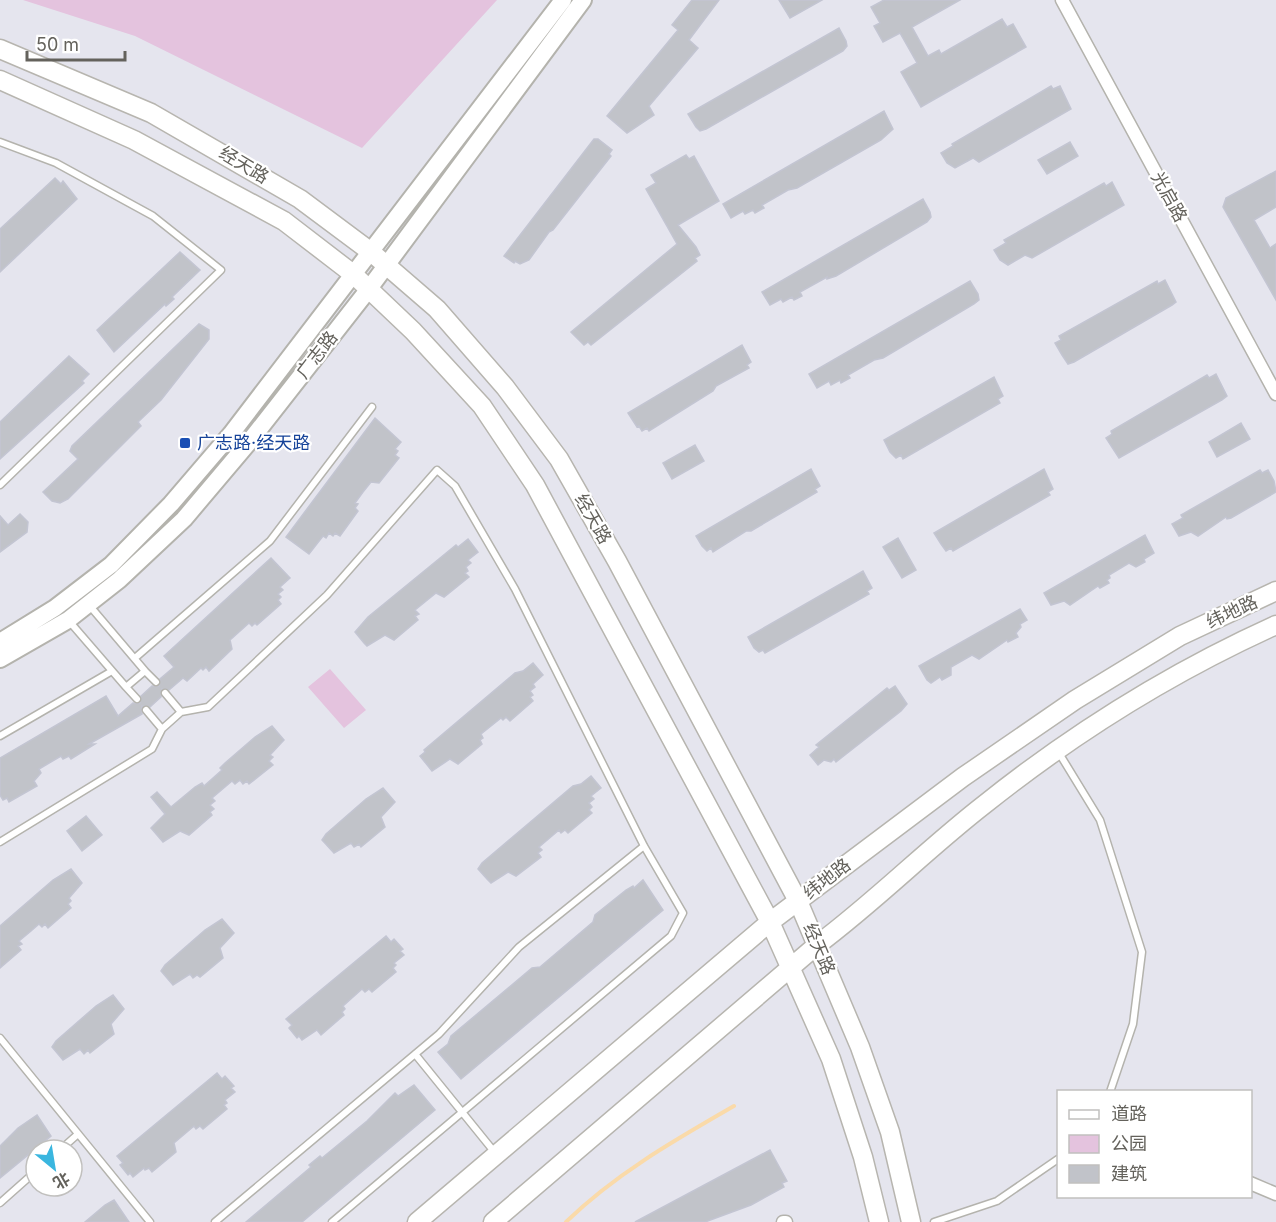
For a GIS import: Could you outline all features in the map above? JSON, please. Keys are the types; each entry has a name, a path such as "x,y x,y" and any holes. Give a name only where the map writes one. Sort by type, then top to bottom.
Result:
{"main road":[{"name":"经天路","path":"0,49 151,113 221,151 300,199 370,252 437,309 505,387 559,459 617,561 798,900 860,1047 890,1132 911,1222"},
{"name":"经天路","path":"0,80 134,140 284,221 353,274 413,331 482,406 535,484 793,968 831,1059 863,1157 879,1222"},
{"name":"纬地路","path":"417,1222 770,922 963,777 1075,700 1180,636 1276,591"},
{"name":"纬地路","path":"493,1222 793,968 817,945 858,914 984,804 1092,725 1142,694 1276,625"}],"street":[{"name":"广志路","path":"0,642 55,608 111,565 171,504 231,434 563,0"},
{"name":"广志路","path":"0,659 68,620 184,519 249,442 368,290 583,0"},
{"name":"光启路","path":"1062,0 1276,394"},
{"path":"1252,1183 1276,1194"}],"lane":[{"path":"0,142 56,163 153,216 221,270 0,485"},
{"path":"135,658 270,542 372,407"},
{"path":"0,842 152,749 162,729 181,712 208,707 319,603 437,471 455,486 515,589 644,846 683,913 671,936 332,1222"},
{"path":"88,604 156,682"},
{"path":"68,620 137,699"},
{"path":"126,687 146,670"},
{"path":"0,736 112,671"},
{"path":"165,693 181,712"},
{"path":"146,710 162,729"},
{"path":"1057,750 1100,820 1142,952 1133,1024 1111,1090"},
{"path":"215,1222 439,1034 519,947 644,846"},
{"path":"0,1038 150,1222"},
{"path":"415,1054 495,1154"},
{"path":"74,1138 78,1134"},
{"path":"934,1222 997,1201 1057,1160"},
{"path":"0,1203 24,1182"}],"green space":[{"path":"23,0 497,0 362,148 135,36"},
{"path":"330,669 366,710 344,728 308,687"}],"building":[{"path":"692,0 719,0 689,40 698,48 649,106 654,115 627,133 607,116 678,30 672,25"},
{"path":"779,0 822,0 790,18"},
{"path":"884,0 960,0 912,27 928,56 939,50 941,54 1002,19 1007,27 1013,24 1026,47 921,107 901,72 917,63 900,33 883,42 874,26 880,23 871,7"},
{"path":"839,28 847,46 843,51 706,129 700,131 696,127 688,114"},
{"path":"1051,86 1053,89 1060,86 1071,109 979,162 973,158 955,168 947,163 941,153 953,146 952,144"},
{"path":"884,111 893,129 881,140 797,188 788,190 762,205 764,208 755,213 753,210 745,214 743,211 731,218 723,204"},
{"path":"594,139 598,139 612,150 609,154 611,156 529,260 520,264 504,256"},
{"path":"1070,142 1078,156 1047,174 1038,160"},
{"path":"686,155 689,159 694,156 719,201 678,225 696,247 700,255 695,258 697,261 591,345 588,342 584,345 571,332 677,244 646,189 656,183 651,175"},
{"path":"1276,171 1276,207 1254,220 1270,248 1276,244 1276,300 1223,207 1226,198"},
{"path":"55,178 61,184 63,181 77,199 0,272 0,229"},
{"path":"1112,182 1124,205 1032,258 1025,255 1008,265 1000,260 994,250 1006,243 1004,240 1104,183 1106,186"},
{"path":"923,199 931,217 927,222 836,276 827,279 827,277 800,292 802,296 794,300 792,297 783,302 781,299 770,305 762,292"},
{"path":"180,252 200,270 172,297 174,299 166,306 165,304 114,352 97,330"},
{"path":"1165,280 1176,302 1068,364 1055,343 1061,340 1059,336 1157,281 1158,284"},
{"path":"970,281 978,294 979,300 974,304 883,358 874,360 848,375 850,378 841,383 840,380 831,385 829,381 817,388 809,374"},
{"path":"199,324 209,330 209,339 161,400 138,422 141,426 68,499 60,503 52,501 43,492 78,459 70,451 72,446"},
{"path":"742,345 751,362 747,365 749,368 716,386 713,391 649,431 647,428 642,431 639,426 637,427 628,413"},
{"path":"69,356 89,374 82,381 84,383 0,459 0,422"},
{"path":"1216,374 1227,396 1119,458 1106,438 1112,434 1111,431 1207,375 1209,378"},
{"path":"994,377 1003,396 998,399 1000,403 903,459 901,455 896,458 890,452 884,440"},
{"path":"375,418 401,442 395,449 398,451 395,455 399,458 379,483 371,482 363,492 355,503 358,504 355,508 358,511 340,536 335,533 333,536 329,533 326,538 323,536 309,554 286,537"},
{"path":"1241,423 1250,439 1217,457 1209,442"},
{"path":"695,445 704,461 672,479 663,463"},
{"path":"811,469 820,486 815,489 817,492 713,552 711,548 707,551 702,546 696,536"},
{"path":"1044,469 1053,489 1048,492 1050,495 953,551 951,548 946,551 934,533"},
{"path":"1260,470 1262,473 1268,470 1274,481 1276,492 1231,518 1226,517 1198,536 1191,532 1179,536 1172,524 1183,518 1181,515"},
{"path":"20,514 28,522 27,532 0,552 0,516 8,525"},
{"path":"1145,535 1154,553 1144,559 1145,562 1136,567 1129,563 1109,575 1110,578 1107,580 1109,583 1100,588 1098,586 1070,605 1064,601 1051,605 1044,593"},
{"path":"898,538 916,570 902,578 883,547"},
{"path":"468,539 478,552 468,560 471,563 466,567 468,571 465,573 469,577 444,597 436,593 415,610 419,614 415,616 418,620 394,640 385,635 367,646 355,632 368,617 456,545 458,547"},
{"path":"271,558 290,578 280,587 283,590 278,594 281,597 278,600 281,604 257,625 255,623 252,626 249,623 230,640 232,649 209,671 206,667 203,670 201,668 187,681 183,678 169,690 162,689 161,697 150,707 142,706 142,714 89,744 95,744 71,759 69,756 63,759 61,756 39,769 41,773 34,781 37,786 9,802 7,798 3,800 0,795 0,758 106,696 118,716 133,703 140,703 141,696 152,686 159,686 160,679 174,667 164,656"},
{"path":"863,571 872,588 867,591 869,594 765,653 763,650 759,652 754,648 748,637"},
{"path":"1020,609 1027,620 1020,624 1021,627 1016,633 1018,637 1008,642 1007,640 979,659 972,655 951,667 951,675 942,680 940,677 931,683 927,680 919,666"},
{"path":"533,663 543,675 533,684 535,687 530,691 533,701 510,721 506,717 503,720 501,718 481,734 482,744 458,764 450,759 432,771 420,756 425,752 424,750 515,673 523,671"},
{"path":"895,686 907,704 901,711 836,762 834,759 831,762 824,760 818,765 810,755 819,747 816,745 887,688 889,690"},
{"path":"272,726 284,740 270,755 273,757 269,761 273,765 249,784 247,781 243,784 240,780 235,784 232,781 212,798 215,801 210,805 214,809 210,812 212,815 189,835 180,831 163,842 151,828 165,814 151,797 157,792 171,807 195,787 202,783 204,786 222,770 220,768 225,763 255,737"},
{"path":"591,776 601,788 591,796 594,799 589,803 592,807 589,810 592,813 568,833 565,830 561,833 559,830 539,847 542,850 538,853 541,857 516,876 508,872 491,883 478,869 482,863 573,786 581,784"},
{"path":"383,788 395,802 381,817 385,827 361,847 359,844 354,847 351,843 334,853 322,840 326,834 366,799"},
{"path":"86,816 102,835 82,851 67,831"},
{"path":"71,869 82,883 69,898 71,901 68,904 71,908 48,928 45,924 42,927 39,924 19,941 22,944 18,946 21,950 0,968 0,926 53,880"},
{"path":"643,880 663,910 461,1079 438,1052 448,1044 451,1036 532,968 540,967 593,922 595,915 626,890 633,886 634,888"},
{"path":"222,919 234,933 220,948 223,958 200,977 197,975 193,978 190,974 173,985 161,971 165,965 205,930"},
{"path":"386,936 391,942 394,939 403,949 400,951 404,955 394,963 396,965 393,968 396,972 372,992 369,989 365,992 362,989 343,1006 344,1015 321,1035 317,1030 302,1040 299,1036 297,1038 289,1028 292,1025 286,1019"},
{"path":"113,995 124,1009 111,1024 114,1034 90,1053 88,1050 84,1054 80,1049 63,1060 52,1047 56,1041 96,1006"},
{"path":"217,1073 222,1079 225,1076 234,1086 231,1088 235,1092 225,1100 227,1103 224,1105 227,1109 203,1129 200,1126 196,1129 194,1126 174,1143 176,1152 152,1172 149,1168 145,1170 144,1168 133,1177 130,1173 128,1175 120,1165 123,1163 117,1156"},
{"path":"414,1085 435,1110 302,1222 246,1222 311,1167 309,1165 320,1156 322,1158 367,1121 395,1093 398,1096"},
{"path":"37,1115 51,1136 49,1138 24,1138 24,1158 0,1178 0,1146 18,1128"},
{"path":"770,1150 787,1181 782,1183 784,1187 751,1205 705,1222 635,1222"},
{"path":"114,1200 129,1222 85,1222 105,1205"}],"waterway":[{"path":"566,1222 625,1173 734,1106"}],"place":[{"name":"广志路·经天路","path":"185,443"}]}
